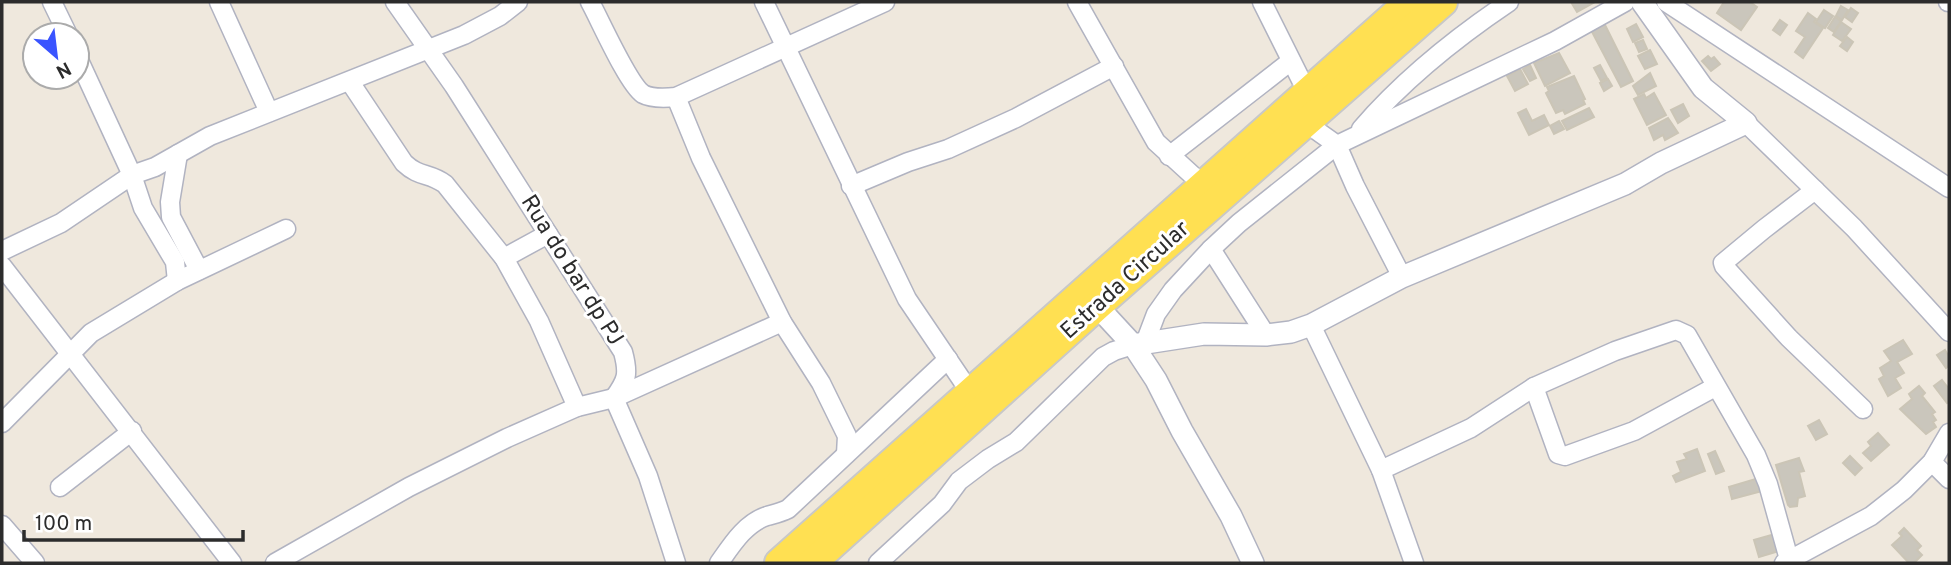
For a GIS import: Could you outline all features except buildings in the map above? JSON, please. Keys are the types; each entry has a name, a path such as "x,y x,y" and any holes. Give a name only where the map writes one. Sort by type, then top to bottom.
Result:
{"main road":[{"name":"Estrada Circular","path":"779,563 1409,2"},
{"name":"Estrada Circular","path":"812,563 1097,306 1443,2"}],"street":[{"path":"52,2 61,21"},
{"path":"219,2 269,112"},
{"name":"Rua do bar dp PJ","path":"396,2 431,50 623,352 625,382 614,398"},
{"path":"2,251 61,223 131,175 155,167 210,136 431,50 500,16 518,2"},
{"path":"590,2 629,77 642,94 660,98 676,97 885,2"},
{"path":"764,2 907,299 970,392"},
{"path":"1077,2 1156,142 1202,184"},
{"path":"1262,2 1308,94"},
{"path":"1271,19 1277,2"},
{"path":"1356,135 1412,75 1509,2"},
{"path":"1139,344 1173,290 1211,249 1239,223 1337,145 1522,57 1625,2"},
{"path":"1642,2 1703,88 1746,124 1854,228 1949,332"},
{"path":"1666,2 1949,188"},
{"path":"1169,156 1292,61"},
{"path":"851,186 960,144 1016,118 1114,66"},
{"path":"350,82 404,163 415,173 435,177 445,184 503,258 539,321 577,407"},
{"path":"91,86 143,208 175,262 177,281"},
{"path":"676,97 701,158 782,322 821,383 853,443"},
{"path":"1306,122 1337,145 1402,277"},
{"path":"878,563 942,504 960,481 1016,442 1102,357 1139,344 1204,334 1266,335 1291,332 1311,325 1402,277 1625,184 1661,163 1746,124"},
{"path":"178,154 170,202 171,217 199,270"},
{"path":"1815,190 1723,263 1789,338 1863,409"},
{"path":"2,423 91,333 177,281 286,229"},
{"path":"503,258 548,234"},
{"path":"1211,249 1266,335"},
{"path":"2,266 232,563"},
{"path":"1097,306 1139,344 1182,431 1231,516 1253,563"},
{"path":"275,563 409,487 507,438 577,407 614,398 782,322"},
{"path":"1311,325 1381,470 1414,563"},
{"path":"1381,470 1471,428 1534,387 1615,351 1676,330 1687,335 1756,455 1768,484 1788,563 1871,516 1932,462 1949,433"},
{"path":"719,563 733,541 765,516 779,514 788,509 853,443 948,359"},
{"path":"1534,387 1558,454 1565,456 1634,431 1715,387"},
{"path":"614,398 648,476 676,563"},
{"path":"60,487 132,431"},
{"path":"1932,462 1949,479"},
{"path":"2,525 35,563"}]}
